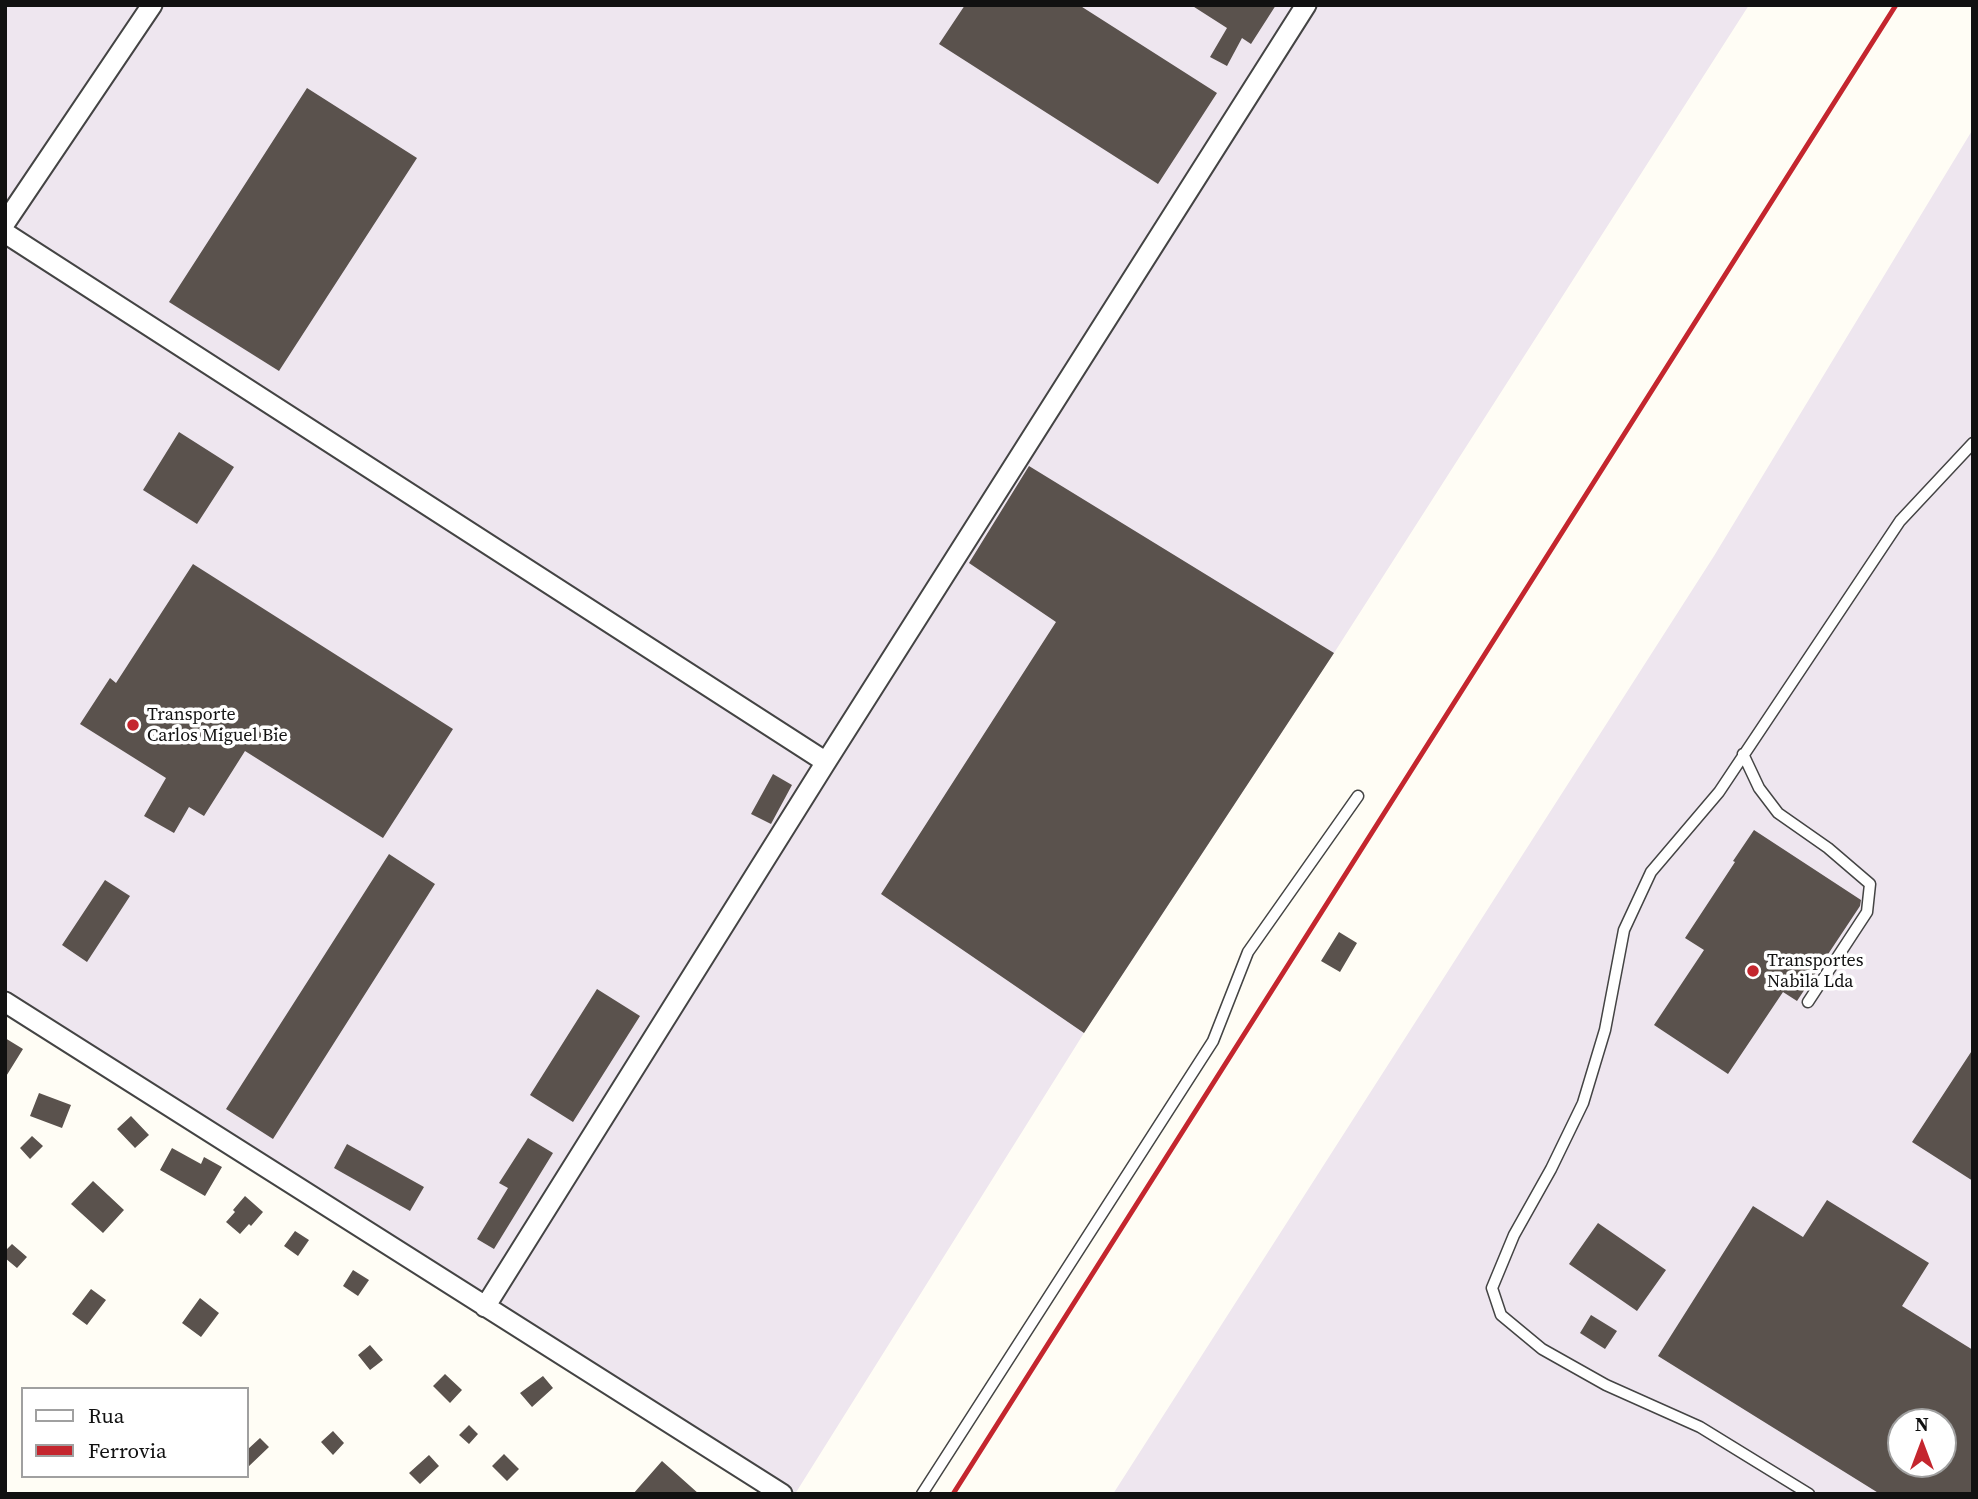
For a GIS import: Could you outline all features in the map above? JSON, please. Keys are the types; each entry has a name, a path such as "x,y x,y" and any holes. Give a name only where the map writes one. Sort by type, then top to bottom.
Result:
{"street":[{"path":"5,223 152,5"},
{"path":"485,1307 826,762 1306,5"},
{"path":"5,233 826,762"},
{"path":"5,1002 782,1494"}],"lane":[{"path":"1809,1494 1700,1427 1606,1385 1542,1349 1501,1315 1492,1288 1514,1235 1583,1103 1605,1030 1624,930 1651,872 1719,792 1900,521 1973,443"},
{"path":"1743,754 1759,788 1778,813 1828,848 1870,884 1867,912 1808,1002"},
{"path":"922,1494 1213,1041 1248,952 1358,796"}],"shaded area":[{"path":"5,5 1749,5 1334,653 1084,1033 795,1494 782,1494 5,1000"},
{"path":"1973,129 1973,1494 1113,1494 1714,556"}],"building":[{"path":"965,5 1079,5 1217,93 1158,184 939,44"},
{"path":"1191,5 1276,5 1251,44 1242,38 1227,66 1210,57 1227,28"},
{"path":"307,88 417,158 279,371 169,302"},
{"path":"179,432 234,467 197,524 143,490"},
{"path":"1029,466 1334,653 1084,1033 881,894 1056,622 969,563"},
{"path":"193,564 453,729 383,838 245,751 204,816 189,807 174,833 144,816 166,778 80,724 110,678 116,683"},
{"path":"773,774 792,785 771,824 751,814"},
{"name":"Transportes Nabila Lda","path":"1754,830 1861,900 1860,906 1797,1001 1783,992 1728,1074 1654,1025 1704,950 1685,938"},
{"path":"389,854 435,884 273,1139 226,1109"},
{"path":"105,880 130,896 87,962 62,945"},
{"path":"1339,932 1357,943 1340,972 1321,961"},
{"path":"597,989 640,1016 573,1122 530,1095"},
{"path":"5,1038 23,1049 5,1078"},
{"path":"1973,1049 1973,1181 1912,1142"},
{"path":"39,1093 71,1105 62,1128 30,1116"},
{"path":"131,1116 149,1135 135,1148 117,1129"},
{"path":"32,1136 43,1146 30,1159 20,1148"},
{"path":"528,1138 553,1153 494,1249 477,1239 508,1188 499,1183"},
{"path":"347,1144 424,1187 410,1211 334,1168"},
{"path":"172,1148 201,1164 204,1157 222,1167 205,1196 160,1170"},
{"path":"93,1181 124,1210 103,1233 71,1204"},
{"path":"245,1196 263,1212 240,1234 226,1222"},
{"path":"1827,1200 1929,1263 1902,1306 1973,1350 1973,1494 1880,1494 1658,1356 1753,1206 1803,1237"},
{"path":"1598,1223 1666,1270 1637,1311 1569,1264"},
{"path":"295,1231 309,1240 298,1256 284,1246"},
{"path":"12,1244 27,1257 17,1268 5,1258 5,1251"},
{"path":"353,1270 369,1280 358,1296 343,1286"},
{"path":"91,1289 106,1300 87,1325 72,1314"},
{"path":"200,1298 219,1313 201,1337 182,1323"},
{"path":"1591,1315 1617,1331 1605,1349 1580,1333"},
{"path":"370,1345 383,1360 370,1370 358,1355"},
{"path":"445,1374 462,1390 450,1403 433,1386"},
{"path":"543,1376 553,1388 532,1407 520,1393"},
{"path":"469,1425 478,1434 469,1444 459,1435"},
{"path":"333,1431 344,1443 333,1455 321,1442"},
{"path":"260,1438 269,1447 248,1467 248,1449"},
{"path":"504,1454 519,1469 507,1481 492,1466"},
{"path":"429,1455 439,1466 420,1484 409,1473"},
{"path":"662,1461 699,1494 633,1494"}],"railway":[{"path":"953,1494 1896,5"}],"place":[{"name":"Transporte Carlos Miguel Bie","path":"133,725"},
{"name":"Transportes Nabila Lda","path":"1753,971"}]}
